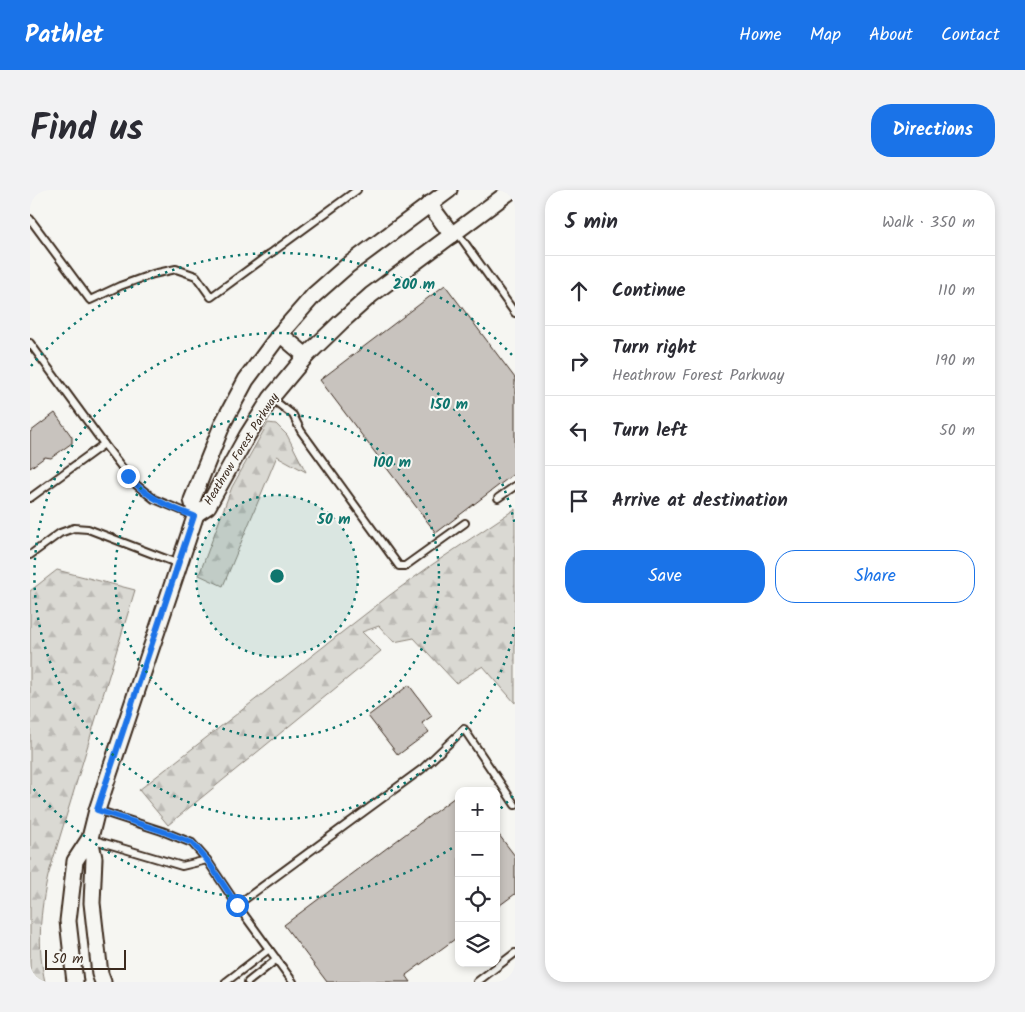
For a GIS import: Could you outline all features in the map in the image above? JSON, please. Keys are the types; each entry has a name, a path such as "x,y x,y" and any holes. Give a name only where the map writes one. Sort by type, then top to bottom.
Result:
{"street":[{"name":"Heathrow Forest Parkway","path":"75,982 68,921 75,861 90,838 97,810 195,515 192,500 223,423 246,380 280,334 314,295 347,266 449,190"},
{"name":"Heathrow Forest Parkway","path":"195,515 208,506 247,436 271,398 306,356 371,295 512,190"},
{"path":"429,204 454,233"},
{"path":"280,334 306,356"},
{"name":"Heathrow Forest Parkway","path":"90,838 94,858 92,903 100,974 103,982"}],"lane":[{"path":"30,220 90,300 153,274 176,269 196,276 211,297 357,190"},
{"path":"454,233 515,313"},
{"path":"30,343 128,476 140,489 162,503 195,515"},
{"path":"271,398 293,415 301,431 399,566 405,566 465,523"},
{"path":"30,498 104,444"},
{"path":"498,498 515,486"},
{"path":"30,555 60,533 74,528 88,530 180,564"},
{"path":"237,905 422,769 464,730 515,805"},
{"path":"97,810 192,843 207,860 293,982"},
{"path":"90,838 182,866 207,860"},
{"path":"226,982 269,949"},
{"path":"477,982 515,953"},
{"path":"248,982 277,959"}],"green space":[{"path":"268,423 276,424 287,435 306,472 277,456 223,586 199,575 232,487"},
{"path":"515,509 515,703 483,666 456,683 414,638 394,642 379,626 362,632 381,651 168,825 139,790 390,595"},
{"path":"57,570 135,590 48,876 40,929 45,982 30,982 30,591"}],"building":[{"path":"445,285 515,378 515,473 436,533 320,380"},
{"path":"55,413 72,437 72,443 51,458 45,457 30,468 30,432"},
{"path":"409,685 432,716 422,723 429,732 398,755 368,716"},
{"path":"455,797 455,939 406,975 411,982 327,982 284,925"},
{"path":"500,836 515,856 515,894 500,905"}],"route":[{"path":"128,476 140,489 154,499 194,516 180,564 97,810 192,843 207,860 237,905"}]}
